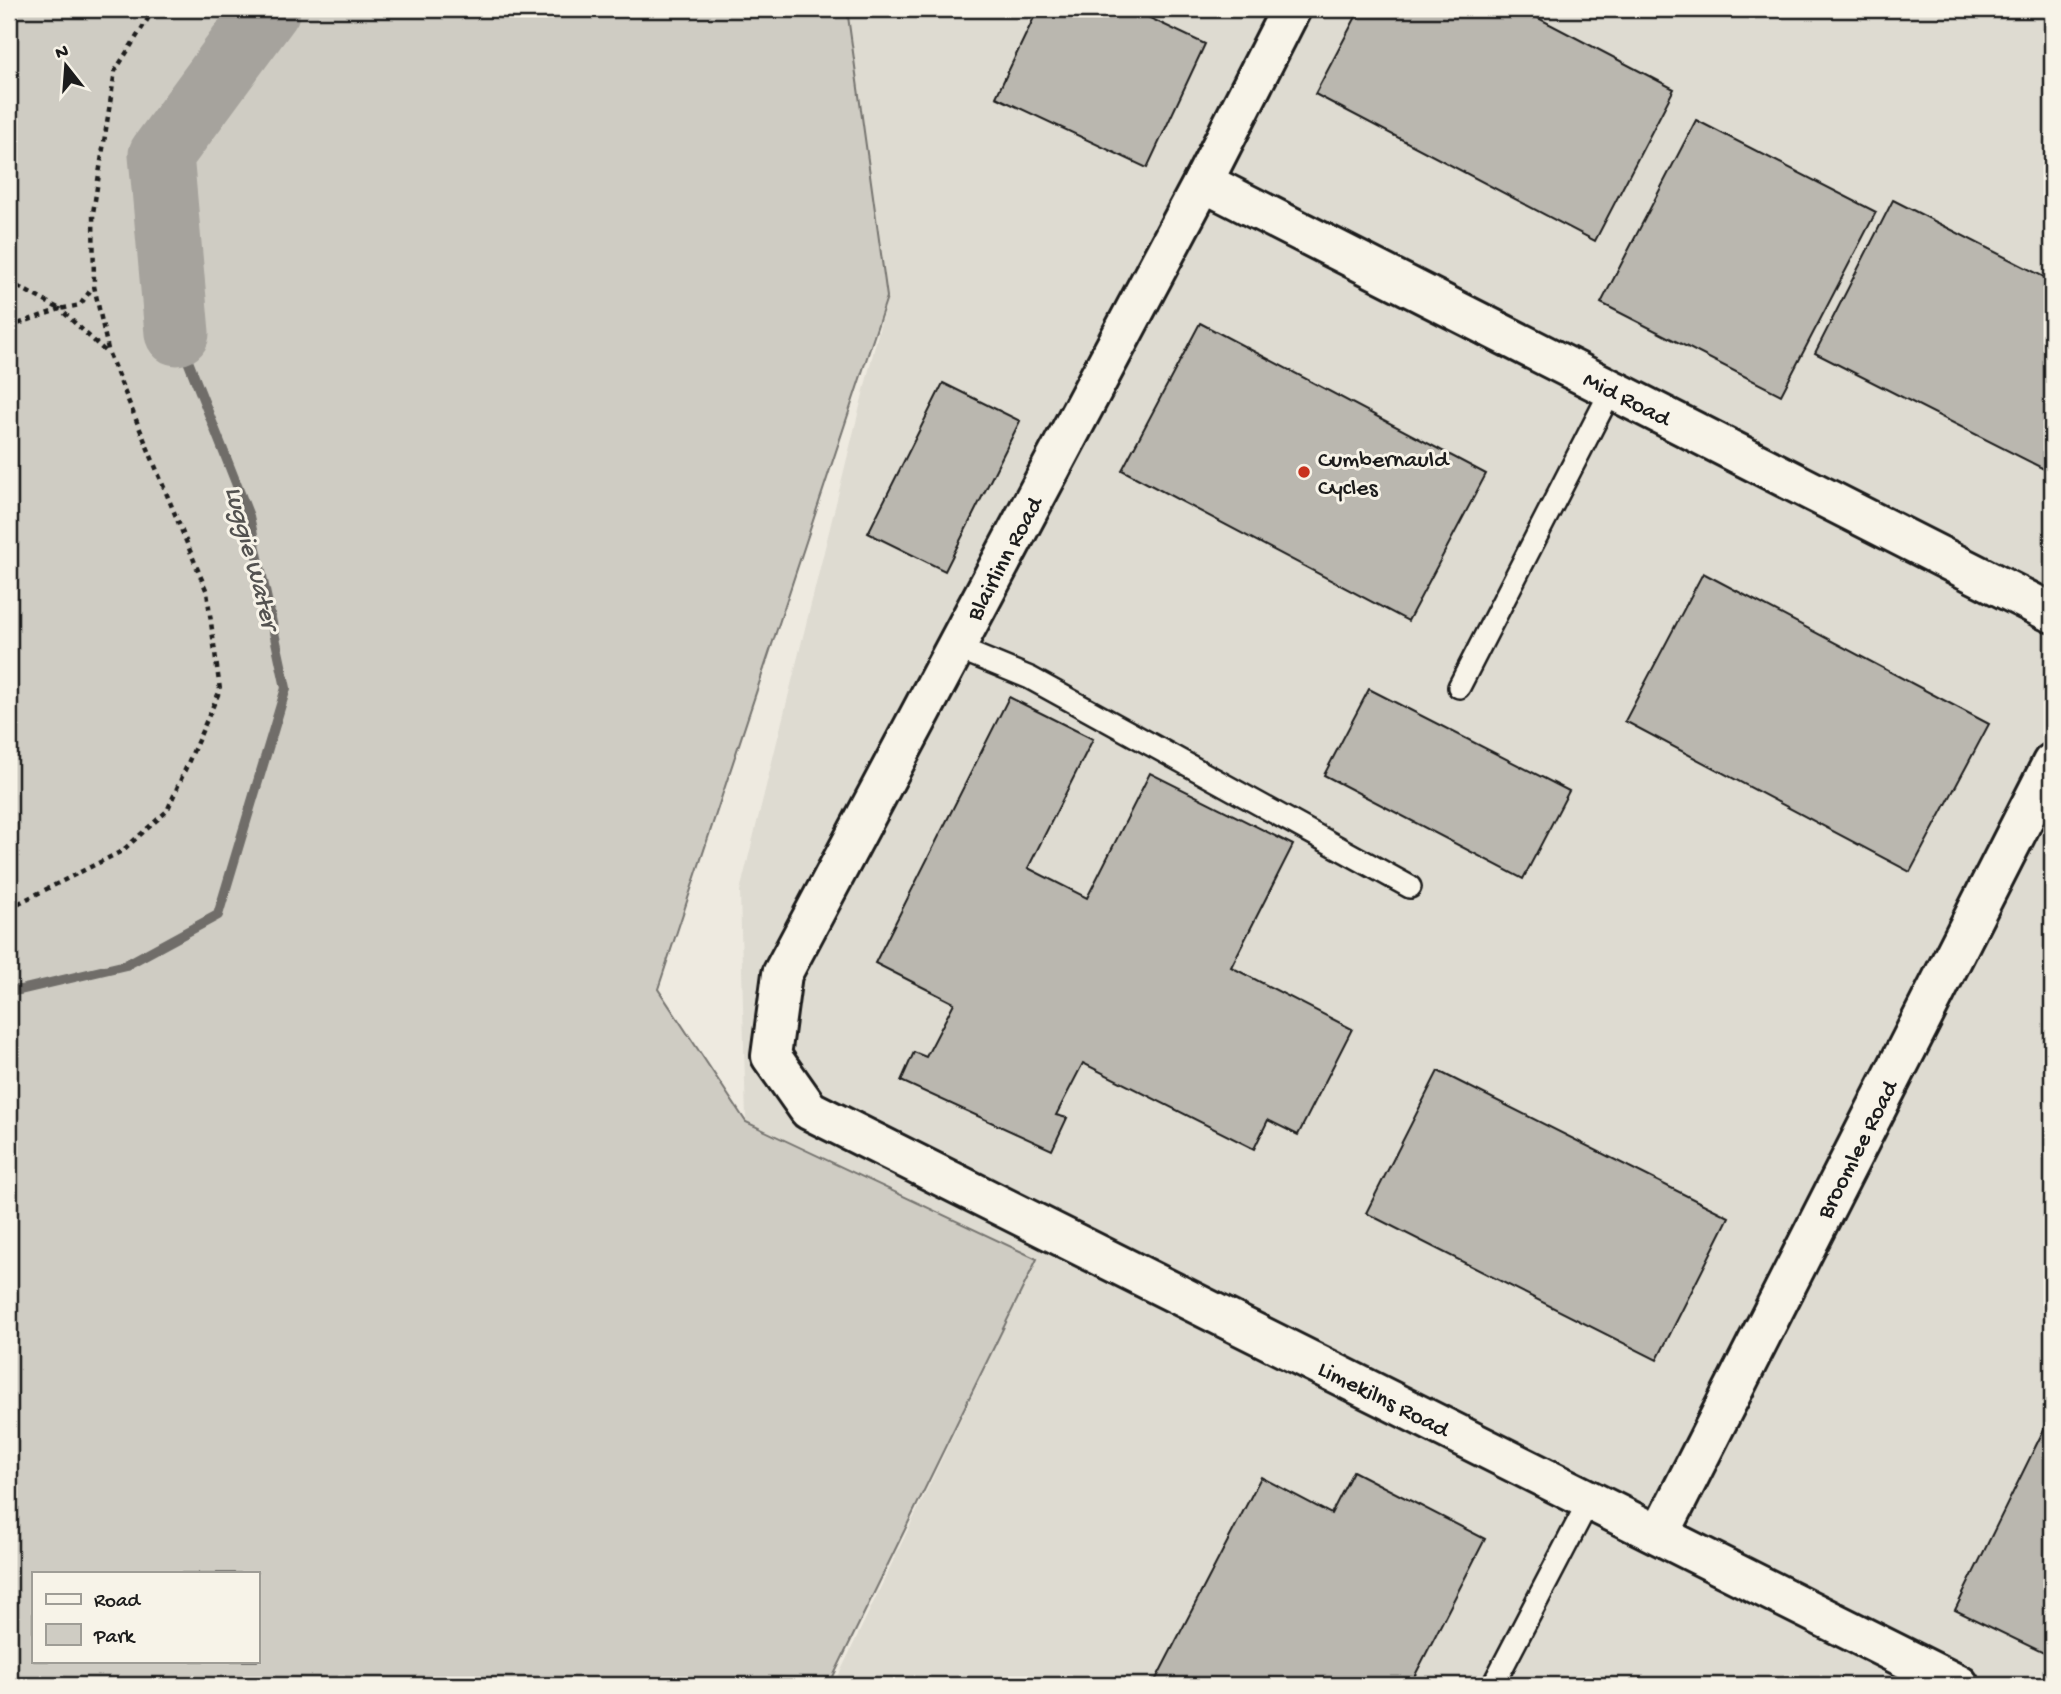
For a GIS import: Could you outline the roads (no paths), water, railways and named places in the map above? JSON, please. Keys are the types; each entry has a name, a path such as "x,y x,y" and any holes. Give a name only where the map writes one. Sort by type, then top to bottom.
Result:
{"street":[{"name":"Blairlinn Road","path":"809,1110 771,1056 782,974 1203,182 1291,9"},
{"name":"Mid Road","path":"1203,182 2052,613"},
{"name":"Broomlee Road","path":"1660,1534 2052,763"},
{"name":"Limekilns Road","path":"809,1110 1959,1685"}],"lane":[{"path":"1459,687 1612,389"},
{"path":"955,647 1030,678 1410,887"},
{"path":"1493,1685 1590,1499"}],"waterway":[{"name":"Luggie Water","path":"177,333 161,155 268,9"},
{"name":"Luggie Water","path":"9,990 20,990 126,965 218,915 286,688 249,516 177,333"}],"place":[{"name":"Cumbernauld Cycles","path":"1304,472"}]}
